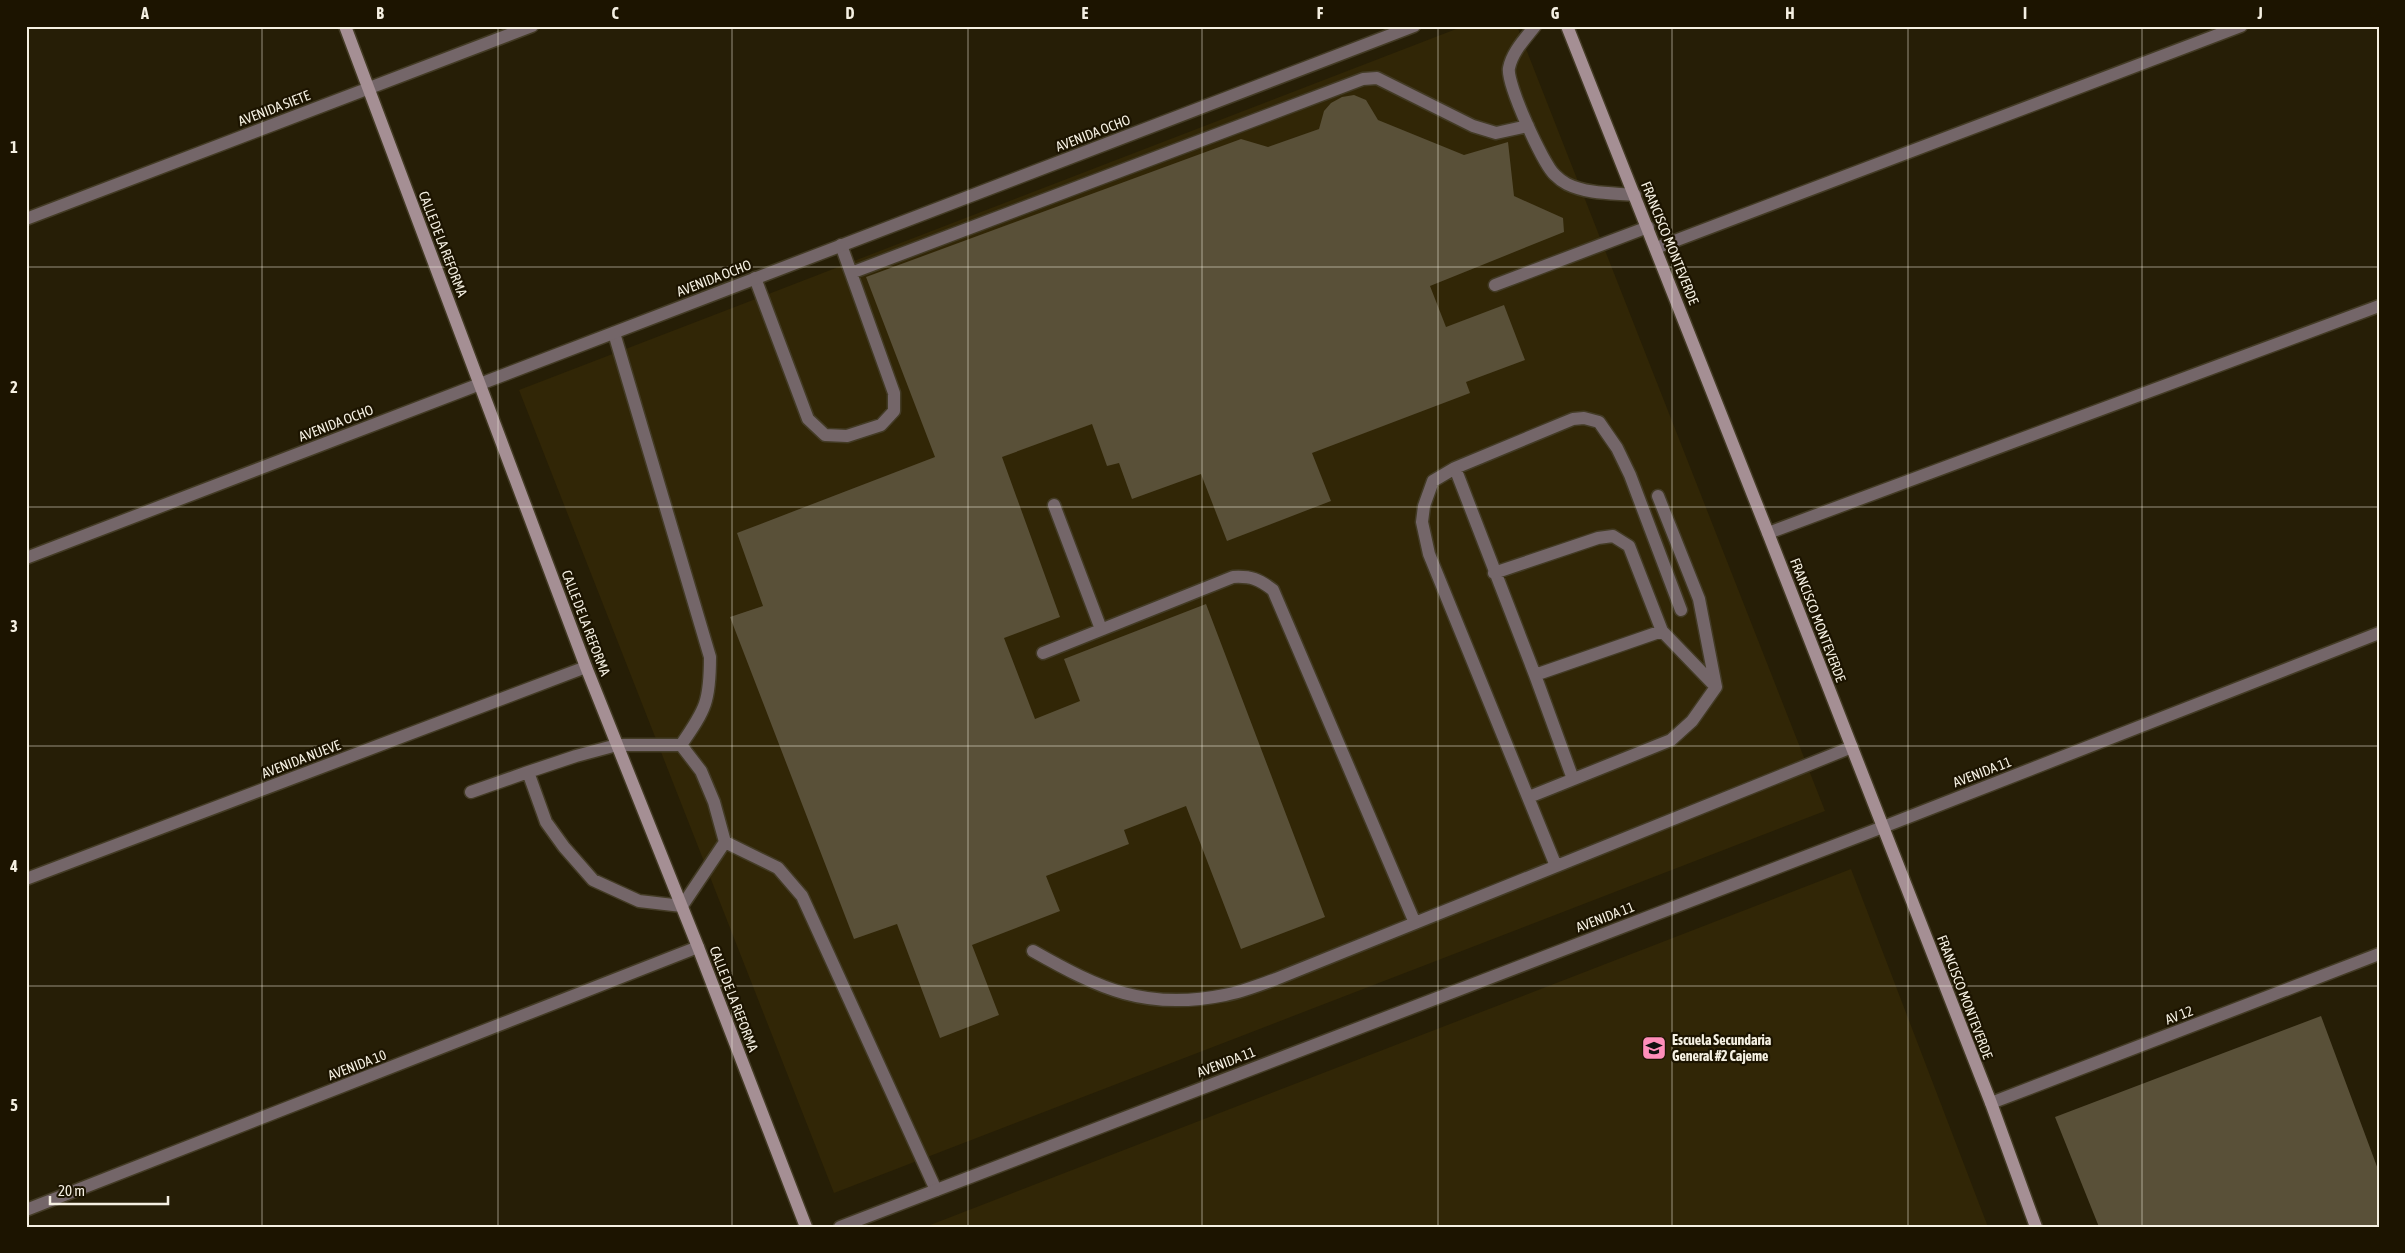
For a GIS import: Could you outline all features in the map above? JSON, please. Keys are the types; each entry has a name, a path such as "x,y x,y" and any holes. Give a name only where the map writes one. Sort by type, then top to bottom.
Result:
{"main road":[{"name":"CALLE DE LA REFORMA","path":"345,26 586,667 682,906 806,1227"},
{"name":"FRANCISCO MONTEVERDE","path":"1567,26 1852,747 1991,1103 2036,1227"}],"street":[{"name":"AVENIDA SIETE","path":"26,219 532,26"},
{"name":"AVENIDA OCHO","path":"26,558 1414,26"},
{"path":"1535,26 1517,49 1509,67 1509,78 1528,126 1554,174 1567,184 1583,189 1635,195"},
{"path":"1656,248 2241,26"},
{"path":"851,273 1363,79 1378,78 1473,126 1496,133 1528,126"},
{"path":"1495,285 1648,227"},
{"path":"755,278 808,419 825,435 847,436 881,425 894,411 894,393 841,245"},
{"path":"1768,533 2379,306"},
{"path":"614,333 710,657 710,689 701,716 681,745"},
{"path":"1556,866 1429,554 1422,522 1424,506 1433,481 1455,468 1573,419 1584,418 1599,422 1617,448 1630,475 1681,610"},
{"path":"1455,468 1573,780"},
{"path":"1529,797 1671,740 1692,721 1716,687 1699,599 1658,496"},
{"path":"1054,505 1101,629"},
{"path":"1494,573 1598,538 1613,536 1629,546 1662,631 1716,687"},
{"path":"1043,653 1233,576 1249,576 1259,579 1273,590 1415,923"},
{"path":"1535,676 1662,631"},
{"name":"AVENIDA 11","path":"840,1227 1883,827 2379,633"},
{"name":"AVENIDA NUEVE","path":"26,879 586,667"},
{"path":"471,792 528,772 617,745 681,745"},
{"path":"528,772 546,822 564,847 593,880 639,901 682,906 725,842 714,802 701,771 681,745"},
{"path":"1033,952 1081,978 1135,997 1179,1001 1226,995 1276,979 1852,747"},
{"path":"725,842 763,858 778,868 802,896 936,1190"},
{"name":"AVENIDA 10","path":"26,1210 698,947"},
{"name":"AV 12","path":"1991,1103 2379,954"}],"shaded area":[{"path":"1464,26 1517,26 1825,811 834,1193 519,390"},
{"name":"Escuela Secundaria General #2 Cajeme","path":"1851,869 1988,1227 925,1227"}],"building":[{"path":"1354,95 1366,100 1378,120 1464,155 1508,142 1514,196 1563,218 1564,232 1430,286 1446,327 1504,305 1525,360 1466,382 1470,393 1312,453 1331,501 1227,541 1201,474 1132,499 1119,463 1107,466 1092,424 1002,457 1060,617 1004,638 1035,719 1080,701 1064,659 1206,604 1325,917 1241,949 1186,806 1124,830 1129,844 1046,876 1060,911 972,945 999,1015 940,1038 897,924 854,939 730,617 763,606 737,533 935,457 866,277 1241,139 1268,147 1319,129 1324,111 1331,103 1342,97"},
{"path":"2321,1016 2379,1172 2379,1227 2099,1227 2055,1117"}],"place":[{"name":"Escuela Secundaria General #2 Cajeme","path":"1654,1048"}]}
